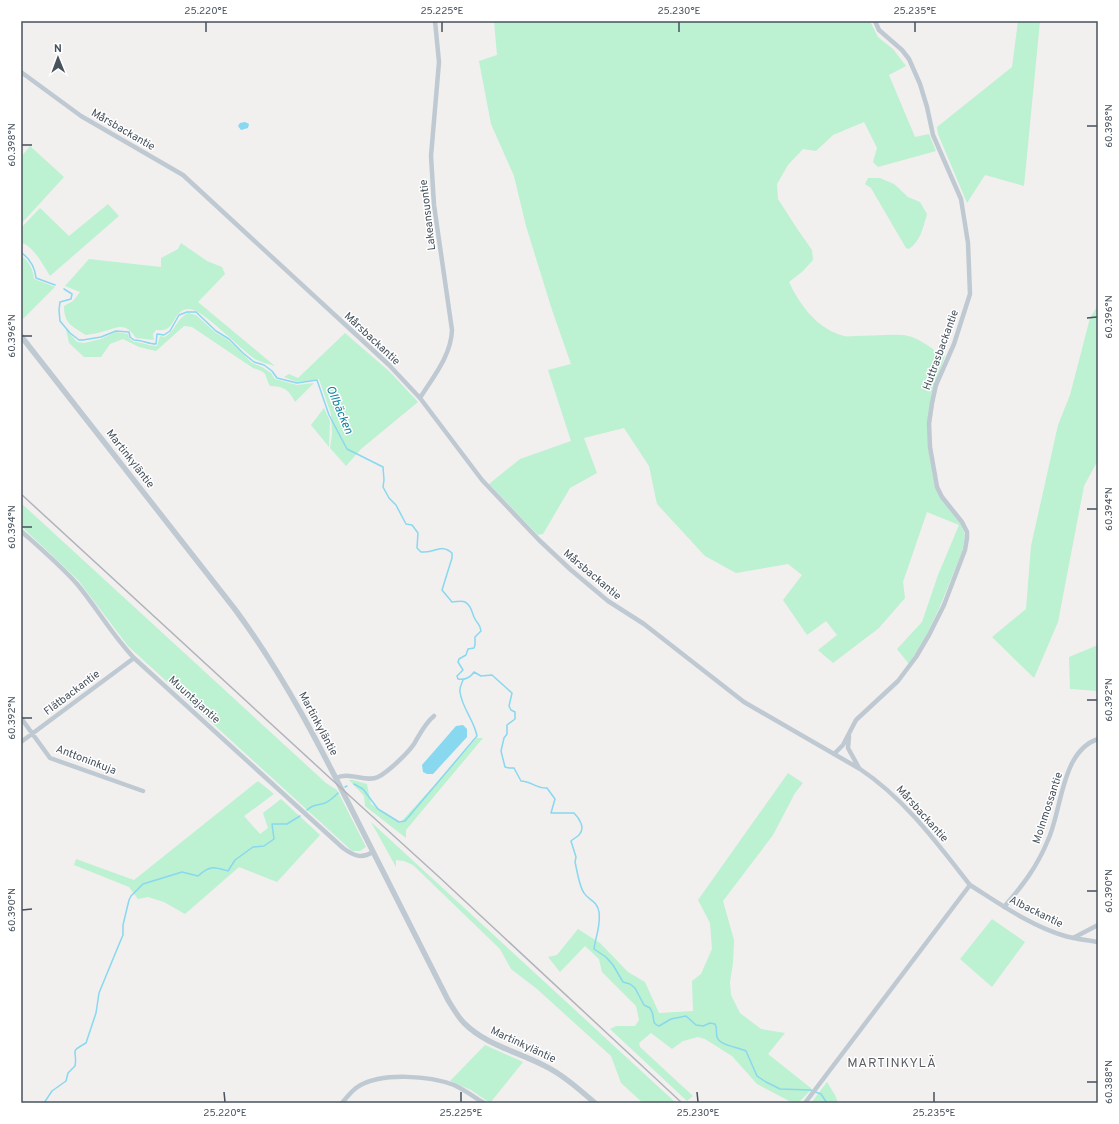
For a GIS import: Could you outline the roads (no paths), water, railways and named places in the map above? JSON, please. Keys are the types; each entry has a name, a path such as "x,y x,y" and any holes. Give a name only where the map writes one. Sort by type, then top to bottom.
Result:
{"street":[{"name":"Lakeansuontie","path":"420,398 448,354 452,341 434,205 431,156 439,62 435,21"},
{"name":"Huttrasbackantie","path":"834,754 843,745 856,720 898,680 916,657 944,605 965,550 967,538 967,532 962,522 942,497 937,487 933,472 930,447 932,402 936,385 954,344 970,294 968,243 961,199 933,135 920,84 909,59 902,50 879,30 875,21"},
{"name":"Mårsbackantie","path":"21,72 81,116 183,175 389,365 420,398 482,480 539,540 571,570 608,601 644,624 744,702 860,769 890,792 907,808 970,885"},
{"name":"Martinkyläntie","path":"21,336 234,608 262,646 289,691 336,778 448,1000 464,1023 487,1040 543,1065 559,1074 595,1103"},
{"name":"Muuntajantie","path":"21,531 77,584 110,631 134,658 343,848 356,857 366,856 373,852"},
{"name":"Flätbackantie","path":"21,742 134,658"},
{"path":"336,778 340,776 353,776 372,779 378,777 406,755 424,727 434,716"},
{"name":"Anttoninkuja","path":"21,718 50,758 143,791"},
{"path":"849,734 848,748 860,769"},
{"name":"Molnmossantie","path":"1004,907 1020,888 1040,858 1050,838 1070,768 1079,751 1098,739"},
{"path":"805,1103 970,885"},
{"name":"Albackantie","path":"970,885 1004,907 1044,928 1065,936 1098,942"},
{"path":"1073,938 1098,924"},
{"path":"342,1103 359,1086 372,1081 403,1077 437,1080 454,1086 484,1103"}],"water":[{"path":"245,122 249,124 248,128 241,130 238,126 240,123"},
{"path":"463,725 467,729 467,737 433,774 423,772 422,765 456,726"}],"waterway":[{"name":"Ollbäcken","path":"21,254 22,253 32,264 35,270 36,278 55,285"},
{"name":"Ollbäcken","path":"64,289 72,294 71,299 60,302 60,321 70,333 79,340 101,337 116,331 129,332 130,337 134,340 156,344 157,334 164,335 170,331 179,315 187,312 196,312 216,331 229,339 254,362 264,365 272,371 277,378 297,383 317,380 329,415 347,449 383,467 383,487 389,498 396,505 406,524 412,525 418,533 417,548 421,552 447,549 452,553 452,558 442,590 452,602 462,601 469,605 481,631 475,637 474,648 468,649 466,655 459,659 458,662 463,670 457,676 458,679 467,678 474,672 481,676 492,675 512,693 509,706 511,710 515,712 515,719 507,725 507,734 504,738 501,751 505,767 514,768 521,781 547,788 555,799 551,813 574,813 580,820 582,826 581,832 571,841 576,857 575,862 582,890 596,905 599,912 599,926 594,949 606,957 613,965 623,982 630,984 635,988 644,1005 650,1008 653,1014 654,1022 659,1026 671,1019 686,1016 696,1025 703,1026 710,1023 715,1024 717,1037 720,1041 727,1045 746,1051 757,1076 780,1089 810,1090 821,1094 827,1103"},
{"path":"354,784 363,789 378,809 399,822 405,821 477,736 461,698 460,689 463,680"},
{"path":"307,810 327,802 338,793"},
{"path":"44,1103 52,1091 66,1081 68,1073 75,1066 75,1050 86,1043 96,1013 99,993 123,935 123,925 131,896 143,884 182,872 198,876 206,870 212,868 228,871 235,860 253,847 264,846 274,839 272,824 287,824 300,816"}],"railway":[{"path":"21,494 438,876 682,1103"}],"district":[{"name":"MARTINKYLÄ","path":"892,1064"}]}
